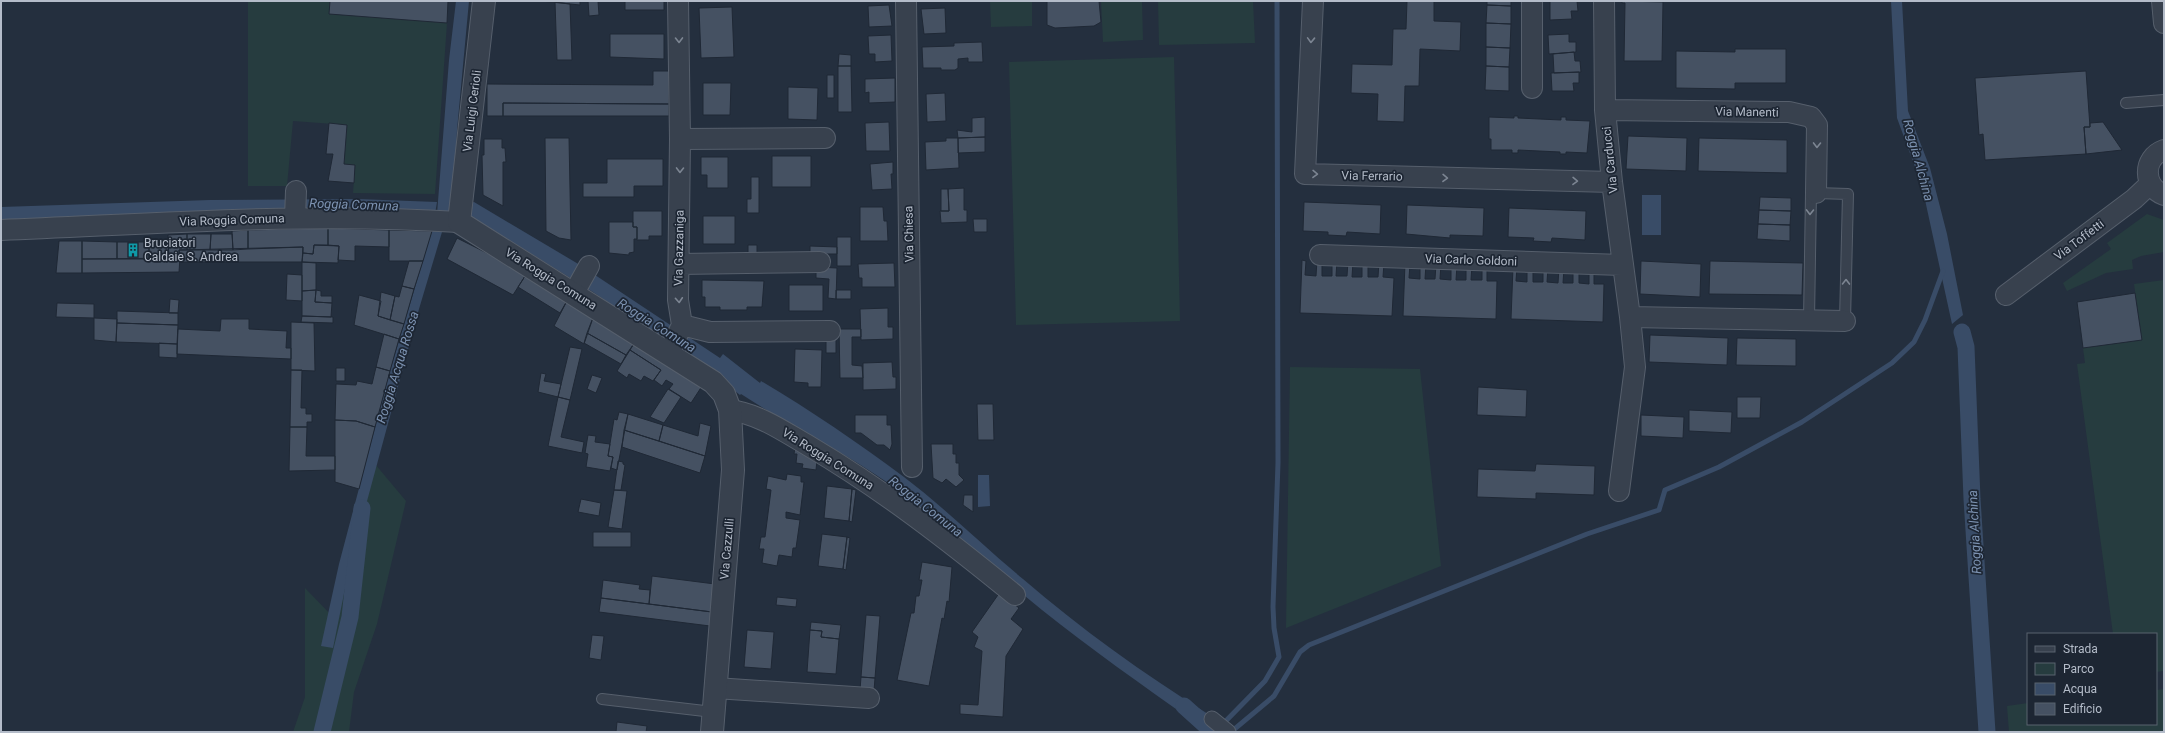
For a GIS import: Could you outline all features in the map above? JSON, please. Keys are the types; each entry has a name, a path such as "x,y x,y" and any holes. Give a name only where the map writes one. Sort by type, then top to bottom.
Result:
{"street":[{"name":"Via Luigi Cerioli","path":"448,221 462,196 484,1"},
{"name":"Via Gazzaniga","path":"678,1 680,139 678,300 682,326"},
{"name":"Via Chiesa","path":"906,1 912,467"},
{"name":"Via Ferrario","path":"1313,1 1306,174 1612,182"},
{"path":"1532,1 1532,88"},
{"name":"Via Carducci","path":"1604,1 1605,110 1612,182 1630,317 1635,367 1619,491"},
{"path":"2162,1 2164,23"},
{"name":"Via Manenti","path":"1605,110 1802,114 1811,117 1817,125 1816,193"},
{"path":"680,139 825,138"},
{"name":"Via Toffetti","path":"2006,295 2134,199 2157,190 2148,170 2150,162 2154,156 2164,150"},
{"path":"295,218 296,191"},
{"name":"Via Roggia Comuna","path":"1,230 295,218 364,217 448,221 574,293 714,382 724,394 730,410 746,412 761,418 856,475 930,526 1015,595"},
{"name":"Via Carlo Goldoni","path":"1320,255 1622,264"},
{"path":"679,264 820,262"},
{"path":"574,293 589,266"},
{"path":"1630,317 1845,321"},
{"path":"669,353 682,326 710,332 830,331"},
{"name":"Via Cazzulli","path":"712,722 733,470 730,410"},
{"path":"715,688 870,698"},
{"path":"1212,719 1228,732"}],"lane":[{"path":"2126,103 2164,100"},
{"path":"1809,320 1811,193 1816,193 1848,194 1845,321"},
{"path":"602,699 712,722"}],"green space":[{"path":"248,1 330,1 329,14 447,23 435,194 353,193 355,166 344,164 347,125 293,121 287,186 248,186"},
{"path":"990,1 1032,1 1032,26 991,27"},
{"path":"1101,1 1142,1 1143,40 1103,42"},
{"path":"1158,1 1253,1 1255,43 1159,45"},
{"path":"1174,57 1180,321 1016,325 1009,62"},
{"path":"2147,214 2164,220 2164,252 2141,256 2132,260 2133,269 2106,273 2067,291 2063,283 2111,249 2107,243"},
{"path":"2164,280 2164,671 2157,672 2157,633 2113,633 2077,364 2085,363 2083,348 2142,340 2134,284"},
{"path":"1290,367 1420,369 1441,566 1286,628"},
{"path":"375,464 406,501 377,624 354,692 349,732 293,732 305,697 305,588 335,619"},
{"path":"2164,689 2164,732 2009,732 2007,706 2027,703 2027,725 2157,725 2157,690"}],"water":[{"path":"456,1 469,1 457,130 453,211 442,232 419,309 350,564 333,648 321,646 339,564 390,371 437,214 449,60"},
{"name":"Roggia Alchina","path":"1891,1 1902,1 1908,111 1930,168 1947,234 1963,315 1952,324 1922,186 1897,118"},
{"path":"1642,195 1661,195 1661,235 1642,235"},
{"path":"357,199 437,202 435,214 1,225 1,207 210,200"},
{"path":"474,202 580,265 720,358 723,354 760,383 761,381 816,415 887,464 949,514 1067,616 1160,683 1208,714 1198,722 1193,721 1060,624 930,515 891,485 835,450 741,394 740,395 716,376 593,292 467,214 470,203"},
{"path":"978,475 989,475 990,506 978,507"}],"building":[{"path":"330,1 448,1 447,23 329,14"},
{"path":"541,1 580,1 580,5"},
{"path":"588,1 598,1 599,15 589,16"},
{"path":"625,1 664,1 664,10 625,10"},
{"path":"1047,1 1099,1 1101,22 1094,26 1055,28 1047,25"},
{"path":"1407,1 1434,1 1434,21 1461,22 1460,51 1420,49 1419,86 1405,86 1404,122 1377,121 1378,94 1351,93 1352,64 1392,65 1393,29 1406,29"},
{"path":"1487,1 1511,1 1511,6 1487,5"},
{"path":"1550,1 1577,1 1578,11 1571,11 1572,19 1550,20"},
{"path":"1622,1 1663,2 1662,61 1624,61 1625,3 1622,3"},
{"path":"555,2 570,4 572,60 557,60"},
{"path":"889,5 892,26 869,27 868,6"},
{"path":"1487,5 1511,6 1511,24 1486,23"},
{"path":"732,7 734,57 701,58 699,8"},
{"path":"945,8 946,33 924,34 921,9"},
{"path":"1486,23 1511,24 1510,48 1486,47"},
{"path":"610,34 664,34 664,59 610,57"},
{"path":"1569,34 1569,42 1576,42 1576,52 1549,54 1548,35"},
{"path":"891,35 892,61 875,62 875,54 869,54 868,36"},
{"path":"982,42 983,62 968,62 968,58 958,59 958,68 955,70 923,68 922,47 954,46 954,43"},
{"path":"1486,47 1510,48 1509,67 1486,66"},
{"path":"1735,49 1786,49 1786,83 1735,83 1735,89 1676,88 1676,51 1735,52"},
{"path":"1574,52 1575,61 1580,61 1581,72 1554,73 1553,54"},
{"path":"839,54 851,55 851,66 838,66"},
{"path":"838,66 851,66 852,112 838,112"},
{"path":"1486,66 1509,67 1509,91 1485,90"},
{"path":"653,71 669,71 669,104 503,103 503,116 487,116 487,84 653,85"},
{"path":"2086,71 2090,127 2084,127 2086,154 1985,160 1983,134 1979,135 1975,78"},
{"path":"1579,72 1579,83 1573,83 1574,91 1552,91 1551,73"},
{"path":"827,75 834,75 834,98 827,98"},
{"path":"895,78 895,102 869,103 869,92 865,93 865,79"},
{"path":"703,83 731,83 730,115 703,115"},
{"path":"788,87 818,88 817,120 788,119"},
{"path":"945,93 946,121 927,122 926,94"},
{"path":"503,103 669,104 669,116 503,116"},
{"path":"1514,116 1518,116 1518,118 1561,120 1561,117 1566,117 1566,120 1590,121 1587,153 1566,152 1566,154 1560,154 1560,152 1518,150 1518,153 1512,153 1512,150 1491,150 1491,139 1489,139 1489,117 1514,118"},
{"path":"985,117 985,137 958,138 957,130 972,132 972,118"},
{"path":"889,122 890,151 866,151 865,123"},
{"path":"2103,122 2122,150 2086,154 2084,127 2090,127 2090,123"},
{"path":"329,123 347,125 344,164 355,165 354,183 328,181 333,154 326,154"},
{"path":"1628,136 1687,138 1686,171 1626,169"},
{"path":"985,137 985,152 958,153 958,138"},
{"path":"545,138 569,138 571,240 559,238 546,231"},
{"path":"946,138 958,138 959,168 926,170 925,142 946,141"},
{"path":"1699,138 1787,140 1787,173 1698,171"},
{"path":"484,139 502,139 502,148 505,148 506,162 503,162 503,206 483,195 482,155 484,155"},
{"path":"772,156 811,156 811,187 772,187"},
{"path":"701,157 728,157 728,188 707,188 707,175 701,175"},
{"path":"607,159 663,159 663,186 634,186 634,197 583,197 583,183 607,183"},
{"path":"893,162 893,174 891,174 892,189 872,190 870,164"},
{"path":"751,177 759,177 759,213 747,213 747,199 751,199"},
{"path":"964,188 964,210 967,210 967,222 941,223 940,211 949,211 948,189"},
{"path":"941,189 948,189 949,211 941,211"},
{"path":"1760,197 1791,198 1791,211 1759,210"},
{"path":"1304,202 1381,205 1380,234 1347,232 1346,236 1328,235 1328,232 1303,231"},
{"path":"1407,205 1484,208 1483,236 1450,235 1450,238 1406,234"},
{"path":"860,207 883,207 884,221 887,221 888,241 860,241"},
{"path":"1509,208 1586,211 1585,240 1552,238 1551,242 1533,241 1534,238 1508,237"},
{"path":"1759,210 1791,211 1790,225 1758,224"},
{"path":"633,211 662,211 662,236 649,236 649,240 637,240 637,227 633,227"},
{"path":"703,216 735,216 735,244 703,244"},
{"path":"973,219 987,219 987,232 974,232"},
{"path":"609,222 633,222 633,227 637,227 637,239 634,239 634,252 629,253 629,255 609,253"},
{"path":"1758,224 1790,225 1790,241 1757,239"},
{"path":"328,228 389,230 389,247 355,246 355,261 338,260 339,246 328,245"},
{"path":"328,228 328,245 314,245 313,254 303,253 303,247 248,249 248,230"},
{"path":"248,230 248,249 233,250 232,231"},
{"path":"389,230 432,231 423,261 389,261"},
{"path":"187,234 211,234 210,250 187,250"},
{"path":"187,234 187,250 179,250 180,258 169,259 168,235"},
{"path":"211,234 232,234 233,250 210,250"},
{"path":"837,237 851,237 851,266 837,266"},
{"path":"457,238 527,273 513,295 447,259"},
{"path":"59,241 82,241 82,273 56,273"},
{"path":"82,241 117,242 117,259 82,259"},
{"name":"Bruciatori Caldaie S. Andrea","path":"117,242 149,242 149,259 117,259"},
{"path":"149,242 168,242 169,259 149,259"},
{"path":"314,245 339,246 338,263 302,262 303,253 313,254"},
{"path":"748,245 757,245 757,255 748,255"},
{"path":"810,246 837,247 837,254 810,254"},
{"path":"303,247 302,262 179,262 179,250"},
{"path":"180,258 179,272 82,273 82,259"},
{"path":"1302,260 1306,261 1305,275 1316,276 1317,260 1322,261 1322,276 1332,276 1332,261 1337,261 1336,276 1347,276 1348,261 1353,262 1352,277 1362,277 1362,262 1368,262 1368,277 1378,277 1379,262 1384,263 1383,277 1394,278 1392,316 1300,313"},
{"path":"409,261 423,261 414,289 402,286"},
{"path":"1641,261 1701,264 1700,297 1640,294"},
{"path":"1710,261 1803,263 1802,295 1709,294"},
{"path":"302,262 316,263 316,290 302,291"},
{"path":"894,263 895,287 862,287 862,278 859,278 858,264"},
{"path":"1405,263 1410,264 1409,278 1420,279 1420,264 1426,264 1425,279 1435,279 1436,264 1441,264 1440,279 1451,280 1451,265 1457,265 1456,280 1466,280 1466,265 1472,265 1471,280 1482,280 1482,266 1487,266 1487,281 1497,281 1496,319 1403,316"},
{"path":"816,267 837,268 836,299 828,298 829,279 816,278"},
{"path":"1513,267 1517,267 1516,281 1527,282 1527,267 1533,267 1533,282 1543,282 1543,267 1548,267 1547,282 1558,283 1559,268 1564,268 1563,283 1573,283 1573,268 1579,269 1579,283 1589,284 1589,269 1594,269 1594,284 1604,284 1603,322 1511,319"},
{"path":"527,273 568,299 560,313 518,287"},
{"path":"287,274 302,275 302,301 286,300"},
{"path":"702,280 764,281 762,307 747,307 747,310 720,310 720,307 705,307 705,297 702,297"},
{"path":"789,285 823,285 823,311 789,311"},
{"path":"402,286 414,289 404,324 390,320 395,296 399,297"},
{"path":"316,290 321,291 321,296 332,296 332,303 315,302"},
{"path":"316,290 315,302 332,303 331,317 302,316 302,291"},
{"path":"836,290 851,290 851,299 836,299"},
{"path":"381,292 395,296 390,320 378,316"},
{"path":"2135,293 2142,340 2083,348 2077,302"},
{"path":"359,295 381,301 378,316 404,324 399,339 354,325"},
{"path":"170,299 179,300 178,313 169,313"},
{"path":"568,299 594,315 584,344 554,326"},
{"path":"57,303 94,304 94,318 56,317"},
{"path":"888,308 888,327 893,327 893,339 861,340 860,309"},
{"path":"117,311 178,313 178,325 117,323"},
{"path":"594,315 637,339 626,355 587,333"},
{"path":"302,316 333,317 333,323 301,322"},
{"path":"94,318 117,319 116,342 94,340"},
{"path":"221,319 249,319 249,329 287,331 286,348 291,348 291,359 177,354 178,329 220,331"},
{"path":"291,322 314,323 315,371 291,370"},
{"path":"117,323 178,325 177,344 116,342"},
{"path":"839,329 861,329 861,337 852,337 852,365 862,366 863,378 840,378"},
{"path":"587,333 626,355 621,364 584,343"},
{"path":"384,334 399,339 390,371 376,367"},
{"path":"1650,335 1728,338 1727,365 1649,362"},
{"path":"826,338 836,338 836,353 826,353"},
{"path":"1737,338 1796,339 1796,366 1736,365"},
{"path":"637,339 704,383 691,403 669,389 673,384 666,380 662,386 654,380 661,370 630,350"},
{"path":"159,343 177,344 177,358 159,357"},
{"path":"570,347 582,349 570,400 558,397"},
{"path":"795,349 822,350 821,387 808,387 808,383 794,382"},
{"path":"630,350 661,370 653,381 644,376 641,381 629,374 627,378 617,371"},
{"path":"892,362 893,377 896,377 896,389 863,390 863,363"},
{"path":"376,367 390,371 375,427 356,421 335,420 336,384 356,385 357,381 372,384"},
{"path":"336,368 345,368 345,381 336,381"},
{"path":"291,370 302,370 301,408 306,408 306,414 312,414 312,422 307,422 307,427 290,427"},
{"path":"541,373 546,374 544,381 561,384 558,397 538,392"},
{"path":"592,375 602,378 596,393 587,389"},
{"path":"1478,387 1527,390 1526,417 1477,415"},
{"path":"668,389 681,397 664,423 650,417"},
{"path":"558,397 570,400 561,437 584,442 582,453 548,446"},
{"path":"1737,397 1761,397 1760,418 1737,418"},
{"path":"977,404 993,404 994,440 978,440"},
{"path":"1689,410 1732,412 1731,433 1689,431"},
{"path":"619,412 628,414 617,470 611,468 613,457 608,456 614,419 617,420"},
{"path":"628,414 663,425 659,441 624,430"},
{"path":"855,415 887,415 887,425 891,425 892,444 890,450 884,445 877,445 861,433 855,433"},
{"path":"1641,415 1684,417 1683,438 1641,436"},
{"path":"335,420 356,421 375,427 359,489 335,482"},
{"path":"700,423 711,426 705,456 659,441 663,425 698,436"},
{"path":"290,427 307,427 306,456 335,456 335,470 289,471"},
{"path":"624,430 705,456 700,473 622,447"},
{"path":"588,435 596,436 595,442 610,444 608,456 613,457 610,471 586,467 588,454 585,453"},
{"path":"931,444 953,444 953,454 956,454 956,463 959,463 959,475 964,480 956,487 946,479 942,483 933,478"},
{"path":"795,447 817,460 816,470 802,468 803,464 796,463 797,454 794,454"},
{"path":"618,461 623,462 625,465 621,490 614,490"},
{"path":"1536,464 1595,466 1594,495 1536,493 1536,499 1477,497 1478,469 1535,471"},
{"path":"787,474 801,476 801,482 804,482 800,515 786,512 786,518 800,520 796,548 793,548 792,557 779,555 777,566 762,563 764,549 759,549 761,537 765,537 771,490 766,489 768,476 786,480"},
{"path":"827,486 852,489 849,521 824,518"},
{"path":"852,489 856,490 852,522 849,521"},
{"path":"614,490 627,491 622,529 608,527"},
{"path":"964,495 973,495 973,512 963,505"},
{"path":"581,499 601,503 599,516 578,512"},
{"path":"593,532 631,532 631,547 593,547"},
{"path":"822,534 847,537 843,569 818,566"},
{"path":"847,537 850,538 846,570 843,569"},
{"path":"922,562 952,567 949,602 947,601 944,619 942,618 929,686 897,680 911,613 914,613 916,596 919,596 922,580 919,580"},
{"path":"652,576 715,584 712,612 649,604"},
{"path":"603,580 640,585 639,589 650,590 649,604 601,598"},
{"path":"1000,592 1019,608 1011,619 1023,629 1006,656 1003,717 960,714 960,704 978,705 982,651 974,647 978,637 972,632"},
{"path":"777,597 797,599 796,607 776,605"},
{"path":"601,598 712,612 710,626 599,612"},
{"path":"866,615 880,616 875,678 861,677"},
{"path":"811,622 841,625 839,639 821,637 822,631 810,630"},
{"path":"747,630 774,632 771,669 744,667"},
{"path":"810,630 822,631 821,637 839,639 836,674 807,672"},
{"path":"592,635 604,636 601,660 589,658"},
{"path":"861,677 875,678 874,691 860,690"},
{"path":"617,722 647,726 646,732 616,732"}],"waterway":[{"path":"1215,732 1265,681 1279,657 1274,628 1273,607 1278,463 1277,1"},
{"path":"1231,732 1274,696 1300,652 1309,645 1587,534 1659,510 1665,490 1719,467 1802,422 1892,363 1914,342 1925,320 1943,271"},
{"name":"Roggia Alchina","path":"1962,332 1966,347 1972,499 1987,732"},
{"name":"Roggia Acqua Rossa","path":"322,732 350,617 362,508"},
{"name":"Roggia Comuna","path":"1184,706 1213,732"}],"place":[{"name":"Bruciatori Caldaie S. Andrea","path":"133,250"}]}
